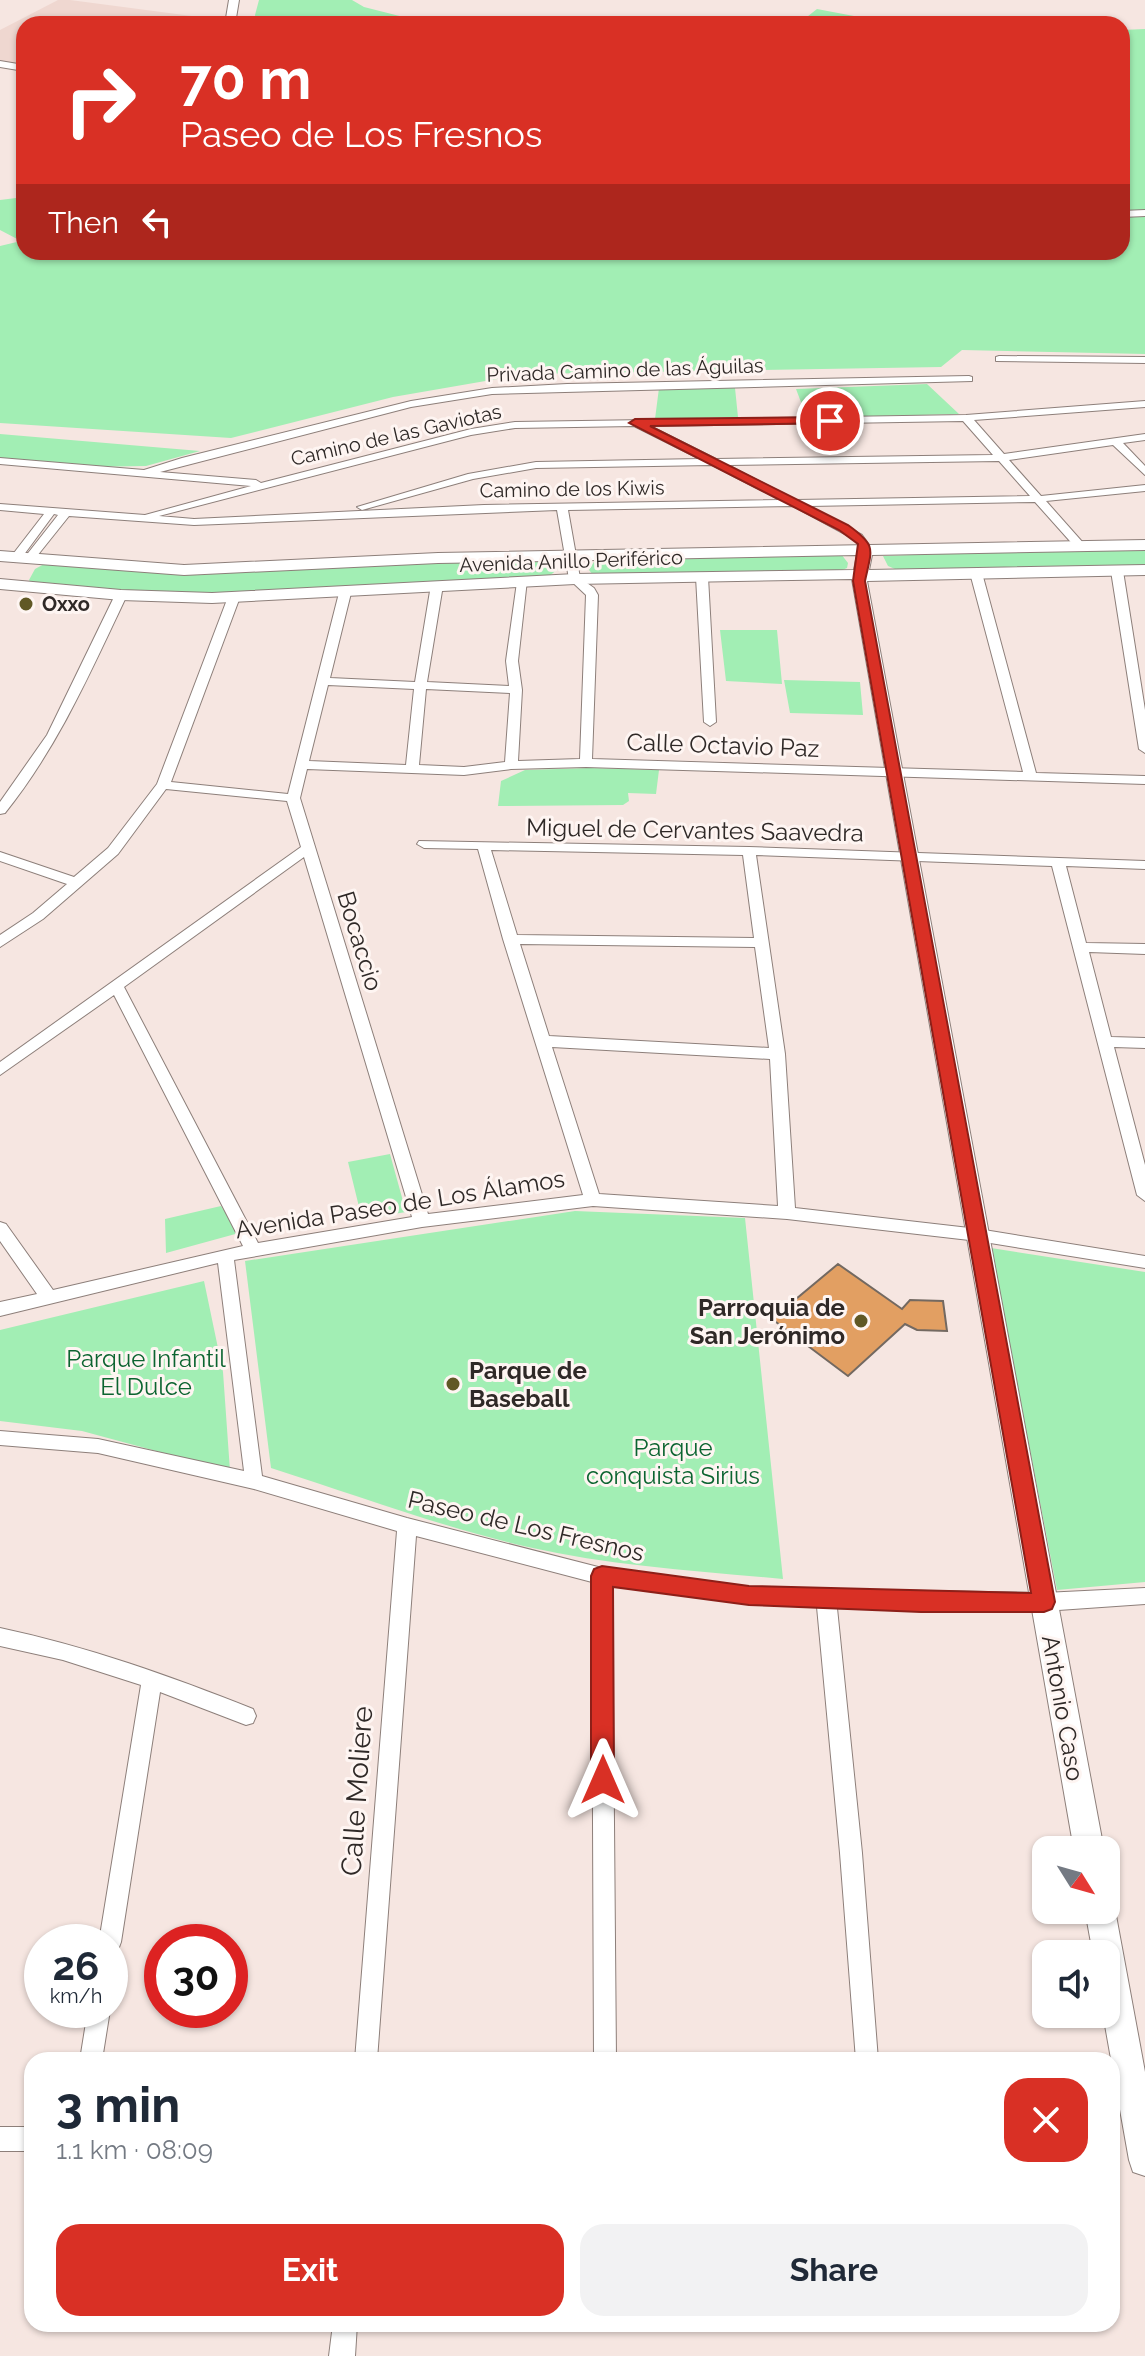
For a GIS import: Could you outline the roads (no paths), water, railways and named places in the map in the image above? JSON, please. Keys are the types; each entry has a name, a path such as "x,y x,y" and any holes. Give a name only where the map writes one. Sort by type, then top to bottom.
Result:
{"street":[{"path":"999,359 1145,360"},
{"name":"Privada Camino de las Águilas","path":"148,472 411,404 492,391 969,379"},
{"name":"Camino de las Gaviotas","path":"140,517 496,428 966,418 1145,404"},
{"path":"966,418 1081,547"},
{"path":"635,423 858,537 873,549 889,574"},
{"path":"352,513 398,495 512,468 713,461 1000,458 1145,437"},
{"path":"1114,440 1145,472"},
{"path":"0,461 266,484"},
{"name":"Camino de los Kiwis","path":"0,507 194,522 352,513 562,507 1039,499 1145,488"},
{"path":"556,580 567,568 562,507"},
{"path":"5,584 51,511"},
{"path":"21,558 66,512"},
{"name":"Avenida Anillo Periférico","path":"21,558 184,570 413,559 1145,545"},
{"path":"842,549 855,562 855,574"},
{"path":"855,574 873,549"},
{"path":"583,579 582,566 591,555"},
{"path":"564,556 592,595 586,763"},
{"name":"Avenida Anillo Periférico","path":"5,584 121,595 234,597 583,579 1145,570"},
{"path":"1117,571 1145,749"},
{"path":"976,573 1030,776"},
{"name":"Antonio Caso","path":"855,574 859,581 1086,1836"},
{"path":"702,577 710,722"},
{"path":"511,765 516,690 512,661 523,582"},
{"path":"412,769 420,685 437,585"},
{"path":"163,785 293,798 346,589"},
{"path":"0,810 25,783 50,742 121,595"},
{"path":"0,942 113,851 163,785 234,597"},
{"path":"323,681 516,690"},
{"name":"Calle Octavio Paz","path":"301,765 477,771 511,765 586,763 1145,780"},
{"name":"Bocaccio","path":"293,798 422,1221"},
{"name":"Miguel de Cervantes Saavedra","path":"424,844 749,851 1145,865"},
{"path":"484,847 593,1200"},
{"path":"0,1070 308,848"},
{"path":"749,851 777,1054 787,1213"},
{"path":"0,856 77,883"},
{"path":"1058,862 1105,1042 1138,1144 1145,1195"},
{"path":"510,939 763,943"},
{"path":"1080,947 1145,949"},
{"path":"117,987 253,1250"},
{"path":"545,1041 777,1054"},
{"path":"1105,1042 1145,1043"},
{"name":"Avenida Paseo de Los Álamos","path":"0,1309 225,1255 422,1221 593,1200 787,1213 978,1235 1145,1262"},
{"path":"0,1228 49,1298"},
{"path":"225,1255 254,1481"},
{"name":"Paseo de Los Fresnos","path":"0,1438 98,1446 254,1481 407,1526 602,1576 749,1596 826,1599 1044,1602 1145,1596"},
{"name":"Calle Moliere","path":"367,2052 407,1526"},
{"path":"602,1576 605,2052"},
{"path":"826,1599 866,2052"},
{"path":"0,1637 57,1648 152,1678 246,1716"},
{"path":"113,1924 152,1678"},
{"path":"1103,1924 1145,2160"},
{"path":"92,2052 96,2028"},
{"path":"0,2139 24,2139"},
{"path":"342,2356 344,2332"}],"place":[{"name":"Oxxo","path":"26,604"},
{"name":"Parroquia de San Jerónimo","path":"861,1321"},
{"name":"Parque de Baseball","path":"453,1384"}],"park label":[{"name":"Parque Infantil El Dulce","path":"146,1372"},
{"name":"Parque conquista Sirius","path":"673,1461"}]}
